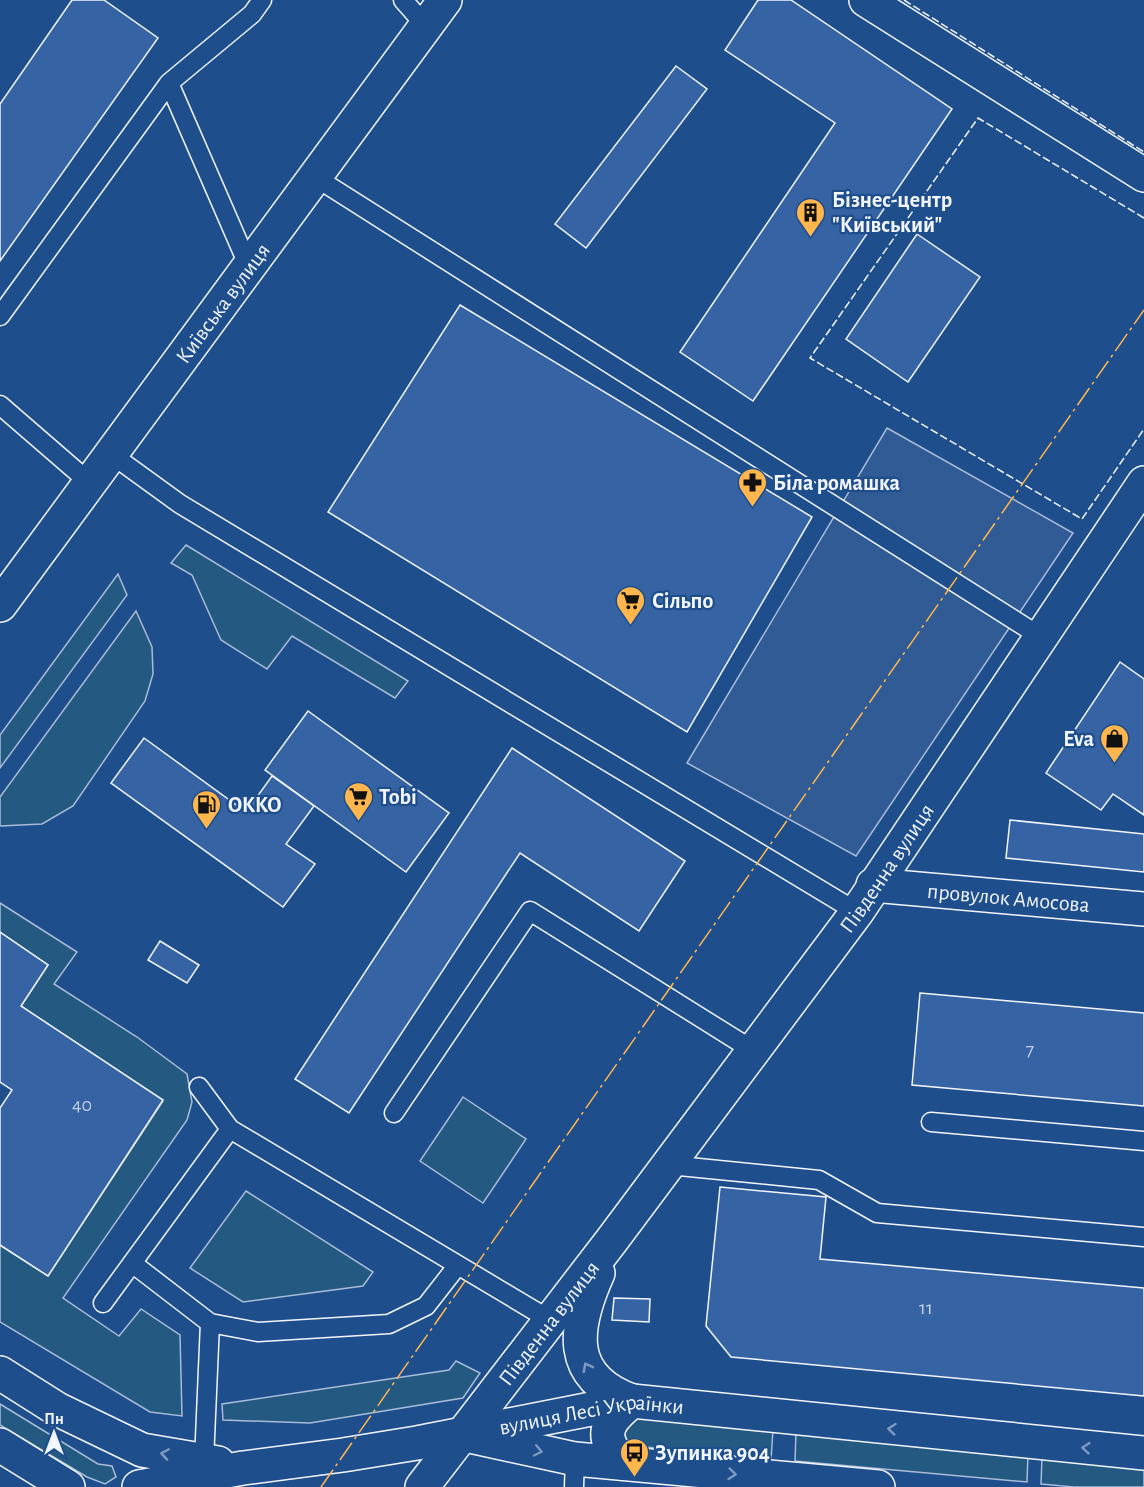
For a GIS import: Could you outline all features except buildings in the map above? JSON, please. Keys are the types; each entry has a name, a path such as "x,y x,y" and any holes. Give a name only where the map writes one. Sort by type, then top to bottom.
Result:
{"street":[{"name":"Київська вулиця","path":"0,605 445,0"},
{"path":"866,0 1144,175"},
{"name":"Південна вулиця","path":"422,1487 460,1434 669,1165 865,899 1144,483"},
{"name":"провулок Амосова","path":"865,899 1144,909"},
{"name":"Південна вулиця","path":"612,1240 586,1300 580,1331 583,1361 595,1380 610,1393 632,1401"},
{"path":"0,1373 57,1409 142,1450 243,1468"},
{"path":"622,1463 609,1448 607,1430 614,1416 632,1401"},
{"name":"вулиця Лесі Українки","path":"460,1434 632,1401 1144,1454"},
{"path":"139,1487 243,1468 343,1455 460,1434"},
{"name":"вулиця Лесі Українки","path":"460,1434 575,1473 622,1463 878,1487"},
{"path":"0,1445 68,1487"}],"lane":[{"path":"0,316 169,83 252,14 262,0"},
{"path":"403,0 425,25"},
{"path":"169,83 249,267"},
{"path":"315,177 1041,637"},
{"path":"0,405 90,483"},
{"path":"111,454 180,504 865,899"},
{"path":"394,1113 530,911 754,1050"},
{"path":"199,1087 230,1129 550,1320"},
{"path":"931,1122 1144,1141"},
{"path":"103,1303 230,1129"},
{"path":"669,1165 819,1180 877,1213 1144,1237"},
{"path":"132,1263 210,1323 258,1332 389,1324 426,1306 458,1264"},
{"path":"204,1461 210,1323"}],"shaded area":[{"path":"887,428 1073,533 856,856 687,763"},
{"path":"186,545 408,681 395,698 292,636 267,669 221,640 192,575 171,563"},
{"path":"118,574 127,595 0,768 0,735"},
{"path":"136,611 152,647 153,674 145,701 73,806 42,824 0,826 0,797"},
{"path":"0,903 77,952 54,984 137,1037 187,1074 192,1102 187,1120 63,1298 119,1336 141,1309 180,1335 182,1416 150,1412 0,1322 0,1245 48,1276 163,1101 21,1006 48,965 0,932"},
{"path":"463,1097 526,1139 483,1203 420,1161"},
{"path":"246,1191 373,1272 363,1286 243,1302 190,1268"},
{"path":"456,1361 480,1373 463,1398 310,1423 223,1420 222,1404 449,1370"},
{"path":"0,1404 98,1464 112,1466 116,1477 105,1484 87,1477 0,1425"},
{"path":"638,1416 773,1430 771,1460 636,1446 621,1436"},
{"path":"796,1432 1028,1454 1027,1482 795,1461"},
{"path":"1042,1457 1144,1468 1144,1487 1074,1487 1041,1484"}],"fence":[{"path":"904,0 1144,152"},
{"path":"1144,218 978,118 810,358 1082,519 1144,429"}],"power":[{"path":"321,1487 1144,310"}],"place":[{"name":"Бізнес-центр \"Київський\"","path":"811,238"},
{"name":"Біла ромашка","path":"752,508"},
{"name":"Сільпо","path":"631,626"},
{"name":"Eva","path":"1115,764"},
{"name":"Tobi","path":"358,822"},
{"name":"OKKO","path":"207,830"},
{"name":"Зупинка 904","path":"634,1478"}]}
